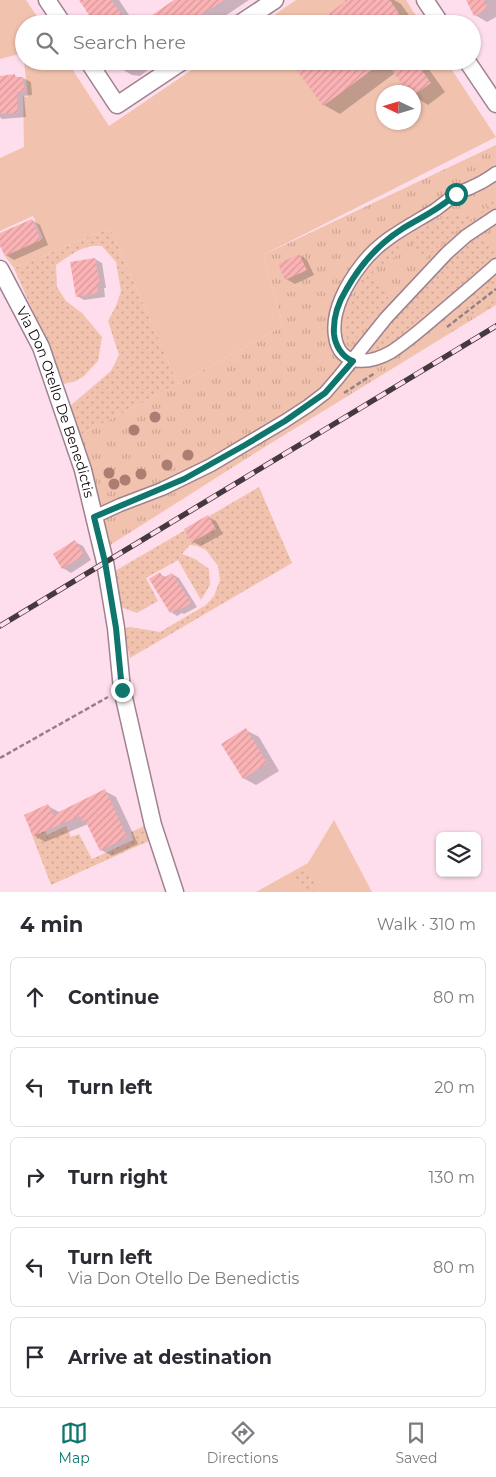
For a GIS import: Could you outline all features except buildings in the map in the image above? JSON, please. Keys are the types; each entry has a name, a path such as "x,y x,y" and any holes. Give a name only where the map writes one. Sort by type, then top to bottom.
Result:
{"street":[{"path":"47,0 57,15"},
{"path":"252,15 275,0"},
{"path":"425,0 435,15"},
{"path":"94,70 117,105 170,70"},
{"path":"473,70 496,104"},
{"path":"496,173 456,194 434,210 400,230 377,248 362,264 343,295 335,319 335,340 345,357 353,361 370,360 390,352 428,324 496,265"},
{"path":"94,517 184,479 285,421 325,393 353,361 386,318 426,275 466,236 496,216"},
{"name":"Via Don Otello De Benedictis","path":"0,269 41,348 83,470 105,562 116,628 122,690 153,825 175,892"}],"path":[{"path":"0,758 122,690"}],"green space":[{"path":"0,0 26,0 36,15 15,15 15,55 0,59"},
{"path":"296,0 406,0 415,15 274,15"},
{"path":"25,70 73,70 109,126 192,70 452,70 496,137 263,255 283,326 178,384 110,228 14,268 5,256 43,238 33,216 0,231 0,158 24,147 23,96 28,97"},
{"path":"496,145 496,305 268,445 107,547 101,507 78,436 283,326 263,255"},
{"path":"496,200 496,204 464,224 424,260 409,240 436,221 446,217 480,211"},
{"path":"110,228 178,384 78,436 70,406 111,371 119,355 108,321 121,291 116,262 102,246 95,246 83,248 56,265 57,287 66,301 82,313 102,337 98,361 84,376 76,381 64,384 14,268"},
{"path":"481,232 496,256 397,341 386,348 365,354 419,289"},
{"path":"400,244 404,250 371,274 389,299 351,346 346,336 345,326 355,296 371,271"},
{"path":"496,277 496,287 457,317 454,316 456,311"},
{"path":"496,293 496,302 438,337 492,297"},
{"path":"259,487 292,563 130,658 123,629 130,627 160,632 206,605 214,596 220,580 218,566 206,550 190,545 182,554 195,559 209,569 210,585 201,600 178,560 146,578 158,601 137,613 121,607 115,571"},
{"path":"334,820 372,892 256,892 308,863"},
{"path":"36,824 43,826 47,835 66,826 71,837 79,834 92,859 133,840 131,832 144,826 149,841 51,885 29,827"},
{"path":"308,869 318,892 305,892 303,885 293,876"}],"railway":[{"path":"0,626 496,326"}],"route":[{"path":"122,690 116,628 105,562 94,517 120,504 162,489 211,465 285,421 325,393 353,361 345,357 338,348 334,331 338,307 350,281 377,248 400,230 434,210 456,194"}]}
